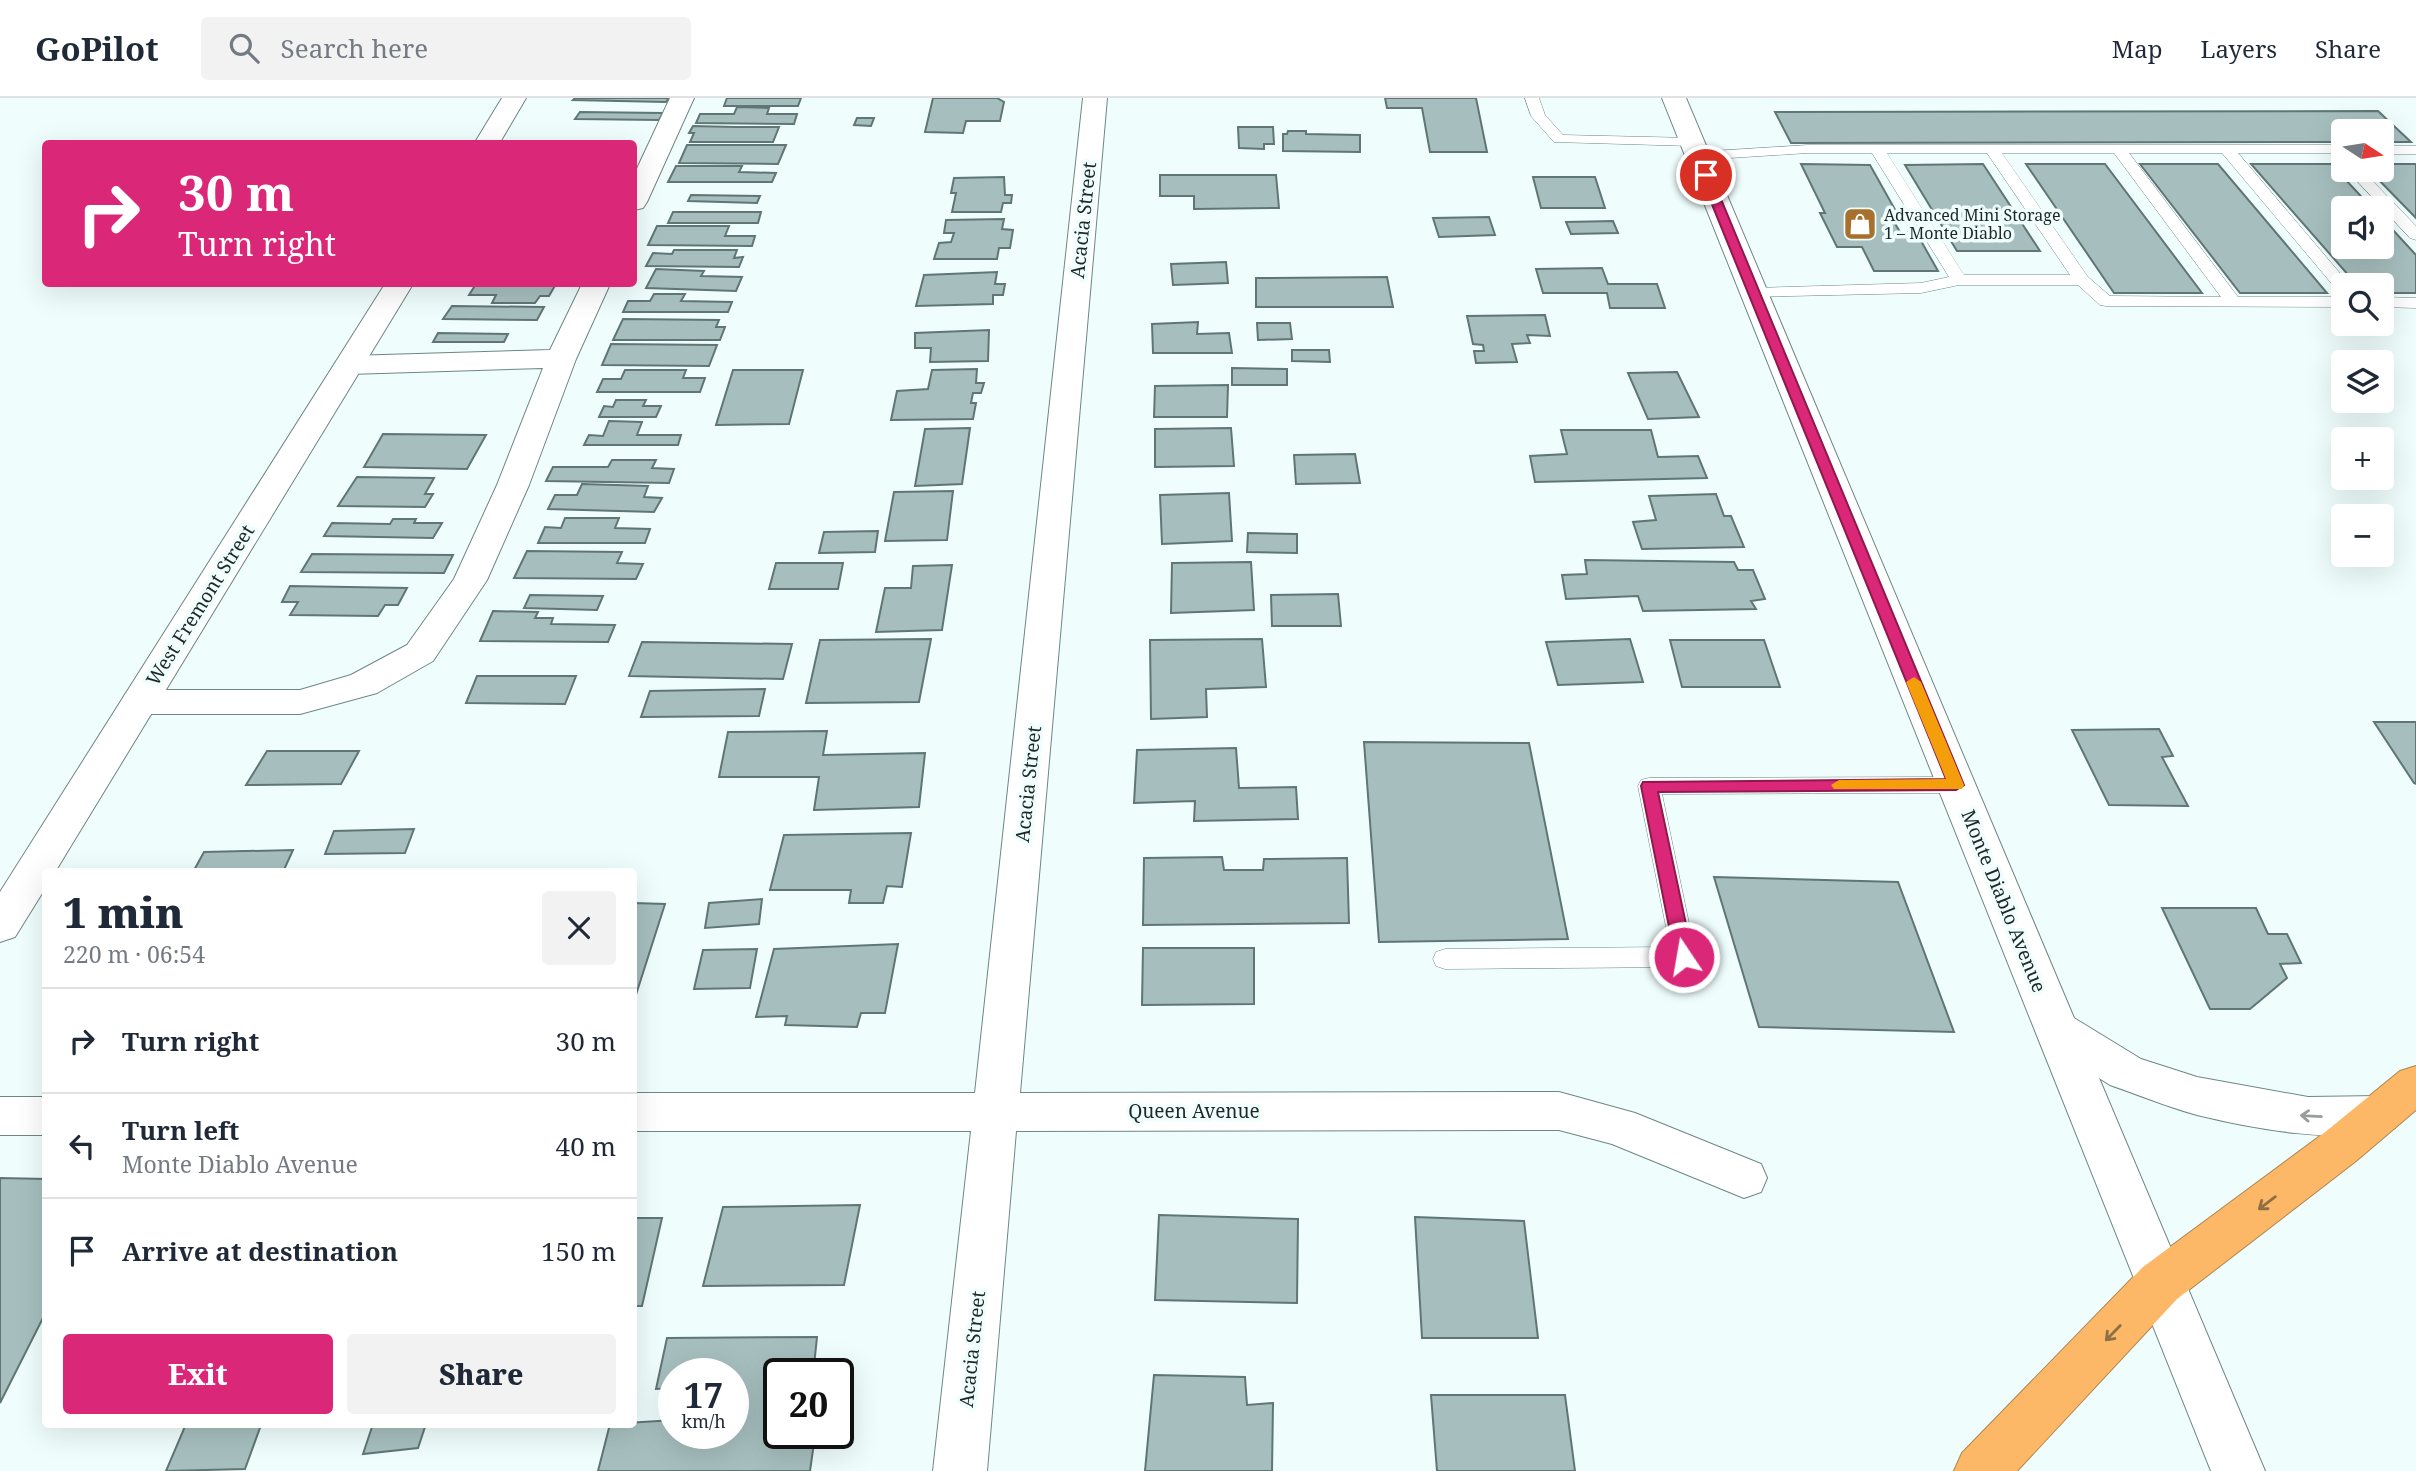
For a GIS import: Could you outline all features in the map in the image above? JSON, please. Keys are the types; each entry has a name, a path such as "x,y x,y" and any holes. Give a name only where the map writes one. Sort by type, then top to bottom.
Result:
{"highway":[{"path":"1981,1471 2161,1283 2416,1084"}],"street":[{"path":"488,140 514,98"},
{"path":"637,196 682,98"},
{"name":"Acacia Street","path":"961,1471 1095,98"},
{"name":"Monte Diablo Avenue","path":"1674,98 2238,1471"},
{"name":"West Fremont Street","path":"0,926 397,287"},
{"path":"139,702 300,702 364,684 420,653 470,580 513,485 561,359 595,287"},
{"path":"349,365 561,359"},
{"path":"2056,1029 2126,1072 2197,1096 2308,1116 2379,1115"},
{"name":"Queen Avenue","path":"637,1112 1559,1111 1619,1127 1744,1178"},
{"path":"0,1116 42,1116"}],"lane":[{"path":"1532,98 1538,116 1559,139 1695,149 2331,152"},
{"path":"1877,149 1959,280"},
{"path":"1991,149 2082,280 2106,301 2331,302"},
{"path":"2118,149 2233,302"},
{"path":"2394,149 2416,149"},
{"path":"2227,150 2331,273"},
{"path":"2366,182 2416,234"},
{"path":"1754,293 1921,288 1959,280 2082,280"},
{"path":"2394,302 2416,303"},
{"path":"1445,959 1684,957 1649,786 1956,785"}],"building":[{"path":"669,98 666,102 573,100"},
{"path":"727,98 801,98 798,106 724,106"},
{"path":"933,98 997,98 1004,102 1000,121 966,121 963,133 925,132"},
{"path":"1385,98 1476,98 1487,152 1430,152 1422,108 1387,108"},
{"path":"737,107 769,108 767,114 797,114 794,124 696,123 700,114 734,114"},
{"path":"2378,111 2387,119 2331,119 2331,142 1791,143 1775,112"},
{"path":"580,112 663,113 659,120 575,119"},
{"path":"857,118 874,118 871,126 854,125"},
{"path":"693,126 779,127 773,142 690,142 694,133 689,133"},
{"path":"2394,126 2411,142 2394,142"},
{"path":"1238,127 1273,127 1274,144 1264,144 1264,149 1239,148"},
{"path":"1288,131 1360,135 1360,152 1283,151 1283,134"},
{"path":"687,145 786,145 778,164 679,163"},
{"name":"Advanced Mini Storage 1 – Monte Diablo","path":"1801,164 1870,165 1898,215 1890,215 1900,232 1916,232 1938,271 1874,271 1862,247 1837,247 1820,213 1825,213"},
{"path":"1983,164 2040,251 1957,251 1905,165"},
{"path":"2026,164 2105,164 2202,293 2114,293"},
{"path":"2140,164 2218,164 2327,293 2240,293"},
{"path":"2251,164 2331,164 2331,182 2348,182 2361,196 2331,196 2331,255"},
{"path":"2394,164 2416,164 2416,218 2381,182 2394,182"},
{"path":"676,166 742,166 739,172 776,173 772,182 668,182"},
{"path":"1160,175 1276,175 1279,208 1194,209 1194,196 1160,196"},
{"path":"1004,177 1005,195 1012,195 1011,203 1003,203 1001,212 952,212 956,193 951,193 954,178"},
{"path":"1533,177 1595,177 1605,208 1541,208"},
{"path":"691,195 760,196 757,203 688,201"},
{"path":"673,212 761,212 758,223 668,223"},
{"path":"1489,217 1495,235 1439,237 1433,218"},
{"path":"1004,219 1002,229 1013,230 1010,248 999,248 997,259 934,259 939,243 951,242 954,233 944,233 946,220"},
{"path":"1613,221 1618,233 1571,234 1566,222"},
{"path":"657,226 729,226 725,236 755,236 752,246 648,245"},
{"path":"2394,231 2416,255 2416,293 2394,293 2394,273 2346,273 2334,259 2394,259"},
{"path":"674,250 737,250 734,258 743,257 739,267 646,266 653,253 672,254"},
{"path":"1226,262 1228,283 1173,285 1171,264"},
{"path":"1602,268 1608,284 1657,284 1665,308 1610,308 1607,293 1543,293 1536,269"},
{"path":"656,269 704,271 701,276 742,277 736,291 646,288"},
{"path":"997,272 995,284 1005,284 1003,295 993,295 993,304 916,306 924,275"},
{"path":"1387,277 1393,307 1256,307 1256,278"},
{"path":"474,287 554,287 549,296 540,296 535,303 492,303 496,295 469,295"},
{"path":"654,294 685,294 681,301 732,302 728,312 623,312 628,301 650,301"},
{"path":"452,306 544,307 537,320 443,319"},
{"path":"1545,315 1550,336 1527,335 1530,343 1512,344 1517,362 1476,363 1474,351 1484,351 1483,345 1473,344 1467,316"},
{"path":"623,319 719,320 716,327 725,327 720,340 613,340"},
{"path":"1198,322 1197,334 1229,333 1232,353 1153,353 1152,324"},
{"path":"1257,323 1290,323 1292,339 1258,340"},
{"path":"989,330 988,361 930,362 931,348 915,348 915,333"},
{"path":"438,333 508,334 504,342 433,342"},
{"path":"611,344 717,345 709,366 602,365"},
{"path":"1292,350 1329,350 1330,362 1292,361"},
{"path":"1232,368 1287,369 1287,385 1232,385"},
{"path":"977,369 976,383 984,383 981,393 973,393 971,403 976,403 973,419 891,420 897,391 928,389 932,370"},
{"path":"625,370 686,370 683,378 705,378 700,392 597,392 603,379 621,379"},
{"path":"733,370 803,370 789,424 716,425"},
{"path":"1677,372 1699,417 1648,419 1628,373"},
{"path":"1228,385 1227,417 1154,417 1155,386"},
{"path":"616,400 646,400 643,406 661,406 656,417 599,417 604,406 613,407"},
{"path":"609,421 642,422 637,435 681,435 678,445 584,445 589,435 603,436"},
{"path":"970,428 962,484 915,486 925,429"},
{"path":"1231,428 1234,466 1155,467 1155,429"},
{"path":"1561,430 1651,430 1658,457 1698,456 1707,478 1535,482 1530,456 1567,454"},
{"path":"383,434 486,435 467,469 364,467"},
{"path":"1355,454 1360,483 1296,484 1294,455"},
{"path":"612,460 656,460 652,468 674,469 669,483 546,481 553,467 608,467"},
{"path":"357,477 434,478 425,494 433,494 425,507 338,506"},
{"path":"582,484 648,486 644,497 662,498 654,512 548,509 555,495 577,495"},
{"path":"953,491 947,540 885,541 894,492"},
{"path":"1229,493 1232,541 1162,544 1160,495"},
{"path":"1716,494 1724,516 1731,516 1744,547 1642,549 1633,522 1656,520 1649,496"},
{"path":"565,518 619,518 615,528 650,529 645,543 538,543 545,527 561,528"},
{"path":"393,519 416,519 414,523 442,523 433,538 324,536 332,523 390,524"},
{"path":"878,531 875,552 819,553 824,532"},
{"path":"1248,533 1297,534 1297,553 1247,552"},
{"path":"527,551 622,552 617,563 643,564 636,579 514,578"},
{"path":"312,554 453,555 444,573 301,572"},
{"path":"1585,560 1734,562 1738,570 1753,570 1765,599 1751,601 1756,609 1643,611 1638,596 1566,599 1562,575 1587,574"},
{"path":"1251,562 1254,610 1171,613 1172,563"},
{"path":"776,563 843,563 838,589 769,589"},
{"path":"952,565 942,630 876,632 885,588 911,588 913,566"},
{"path":"290,586 407,588 398,605 385,605 378,616 290,615 298,602 282,602"},
{"path":"1338,594 1341,626 1272,626 1271,595"},
{"path":"530,595 603,596 597,610 524,608"},
{"path":"493,611 538,612 535,618 553,618 551,624 615,625 608,642 480,641"},
{"path":"931,639 919,702 806,703 820,640"},
{"path":"1262,639 1266,687 1206,689 1207,717 1151,719 1150,640"},
{"path":"1630,639 1643,682 1558,685 1546,642"},
{"path":"1670,640 1764,640 1780,687 1682,687"},
{"path":"642,642 792,644 783,679 629,676"},
{"path":"477,676 576,676 565,704 466,703"},
{"path":"765,689 759,716 641,717 650,691"},
{"path":"2374,722 2416,722 2416,784 2414,783"},
{"path":"2159,729 2173,756 2162,757 2188,806 2109,805 2072,730"},
{"path":"827,731 823,755 925,753 919,807 814,810 819,777 719,777 728,732"},
{"path":"1364,742 1529,743 1568,939 1379,942"},
{"path":"1236,748 1239,788 1296,787 1298,819 1194,821 1195,801 1134,803 1137,750"},
{"path":"267,751 359,751 341,784 246,785"},
{"path":"414,829 405,853 325,854 334,831"},
{"path":"911,833 902,887 887,886 883,903 849,903 851,890 770,890 784,835"},
{"path":"293,850 285,868 195,868 204,852"},
{"path":"1222,857 1224,870 1263,870 1264,859 1347,858 1349,923 1143,925 1144,858"},
{"path":"1714,877 1898,882 1954,1032 1759,1027"},
{"path":"762,899 759,924 705,928 709,903"},
{"path":"637,903 665,904 637,992"},
{"path":"2162,908 2256,908 2268,934 2287,934 2301,963 2280,964 2287,978 2250,1009 2210,1009"},
{"path":"898,944 885,1013 861,1013 857,1027 785,1025 787,1016 756,1017 774,949"},
{"path":"1143,948 1254,948 1254,1004 1142,1005"},
{"path":"757,949 750,988 694,989 703,950"},
{"path":"0,1178 42,1179 42,1320 0,1403"},
{"path":"860,1205 844,1285 703,1286 723,1207"},
{"path":"1159,1215 1298,1219 1297,1303 1155,1300"},
{"path":"1415,1217 1524,1221 1538,1338 1422,1338"},
{"path":"637,1218 662,1218 642,1306 637,1306"},
{"path":"817,1337 815,1358 763,1358 763,1449 813,1449 810,1471 598,1471 609,1428 637,1428 637,1422 658,1421 658,1449 749,1449 749,1358 663,1358 667,1338"},
{"path":"1154,1375 1245,1377 1247,1405 1273,1403 1272,1471 1145,1471"},
{"path":"1431,1395 1565,1395 1575,1471 1437,1471"},
{"path":"184,1428 260,1428 245,1469 166,1471"},
{"path":"372,1428 425,1428 418,1448 363,1454"}],"slow traffic":[{"path":"1839,785 1956,785 1914,682"}],"place":[{"name":"Advanced Mini Storage 1 – Monte Diablo","path":"1860,224"}],"route":[{"path":"1684,957 1649,786 1956,785 1706,175"}]}
